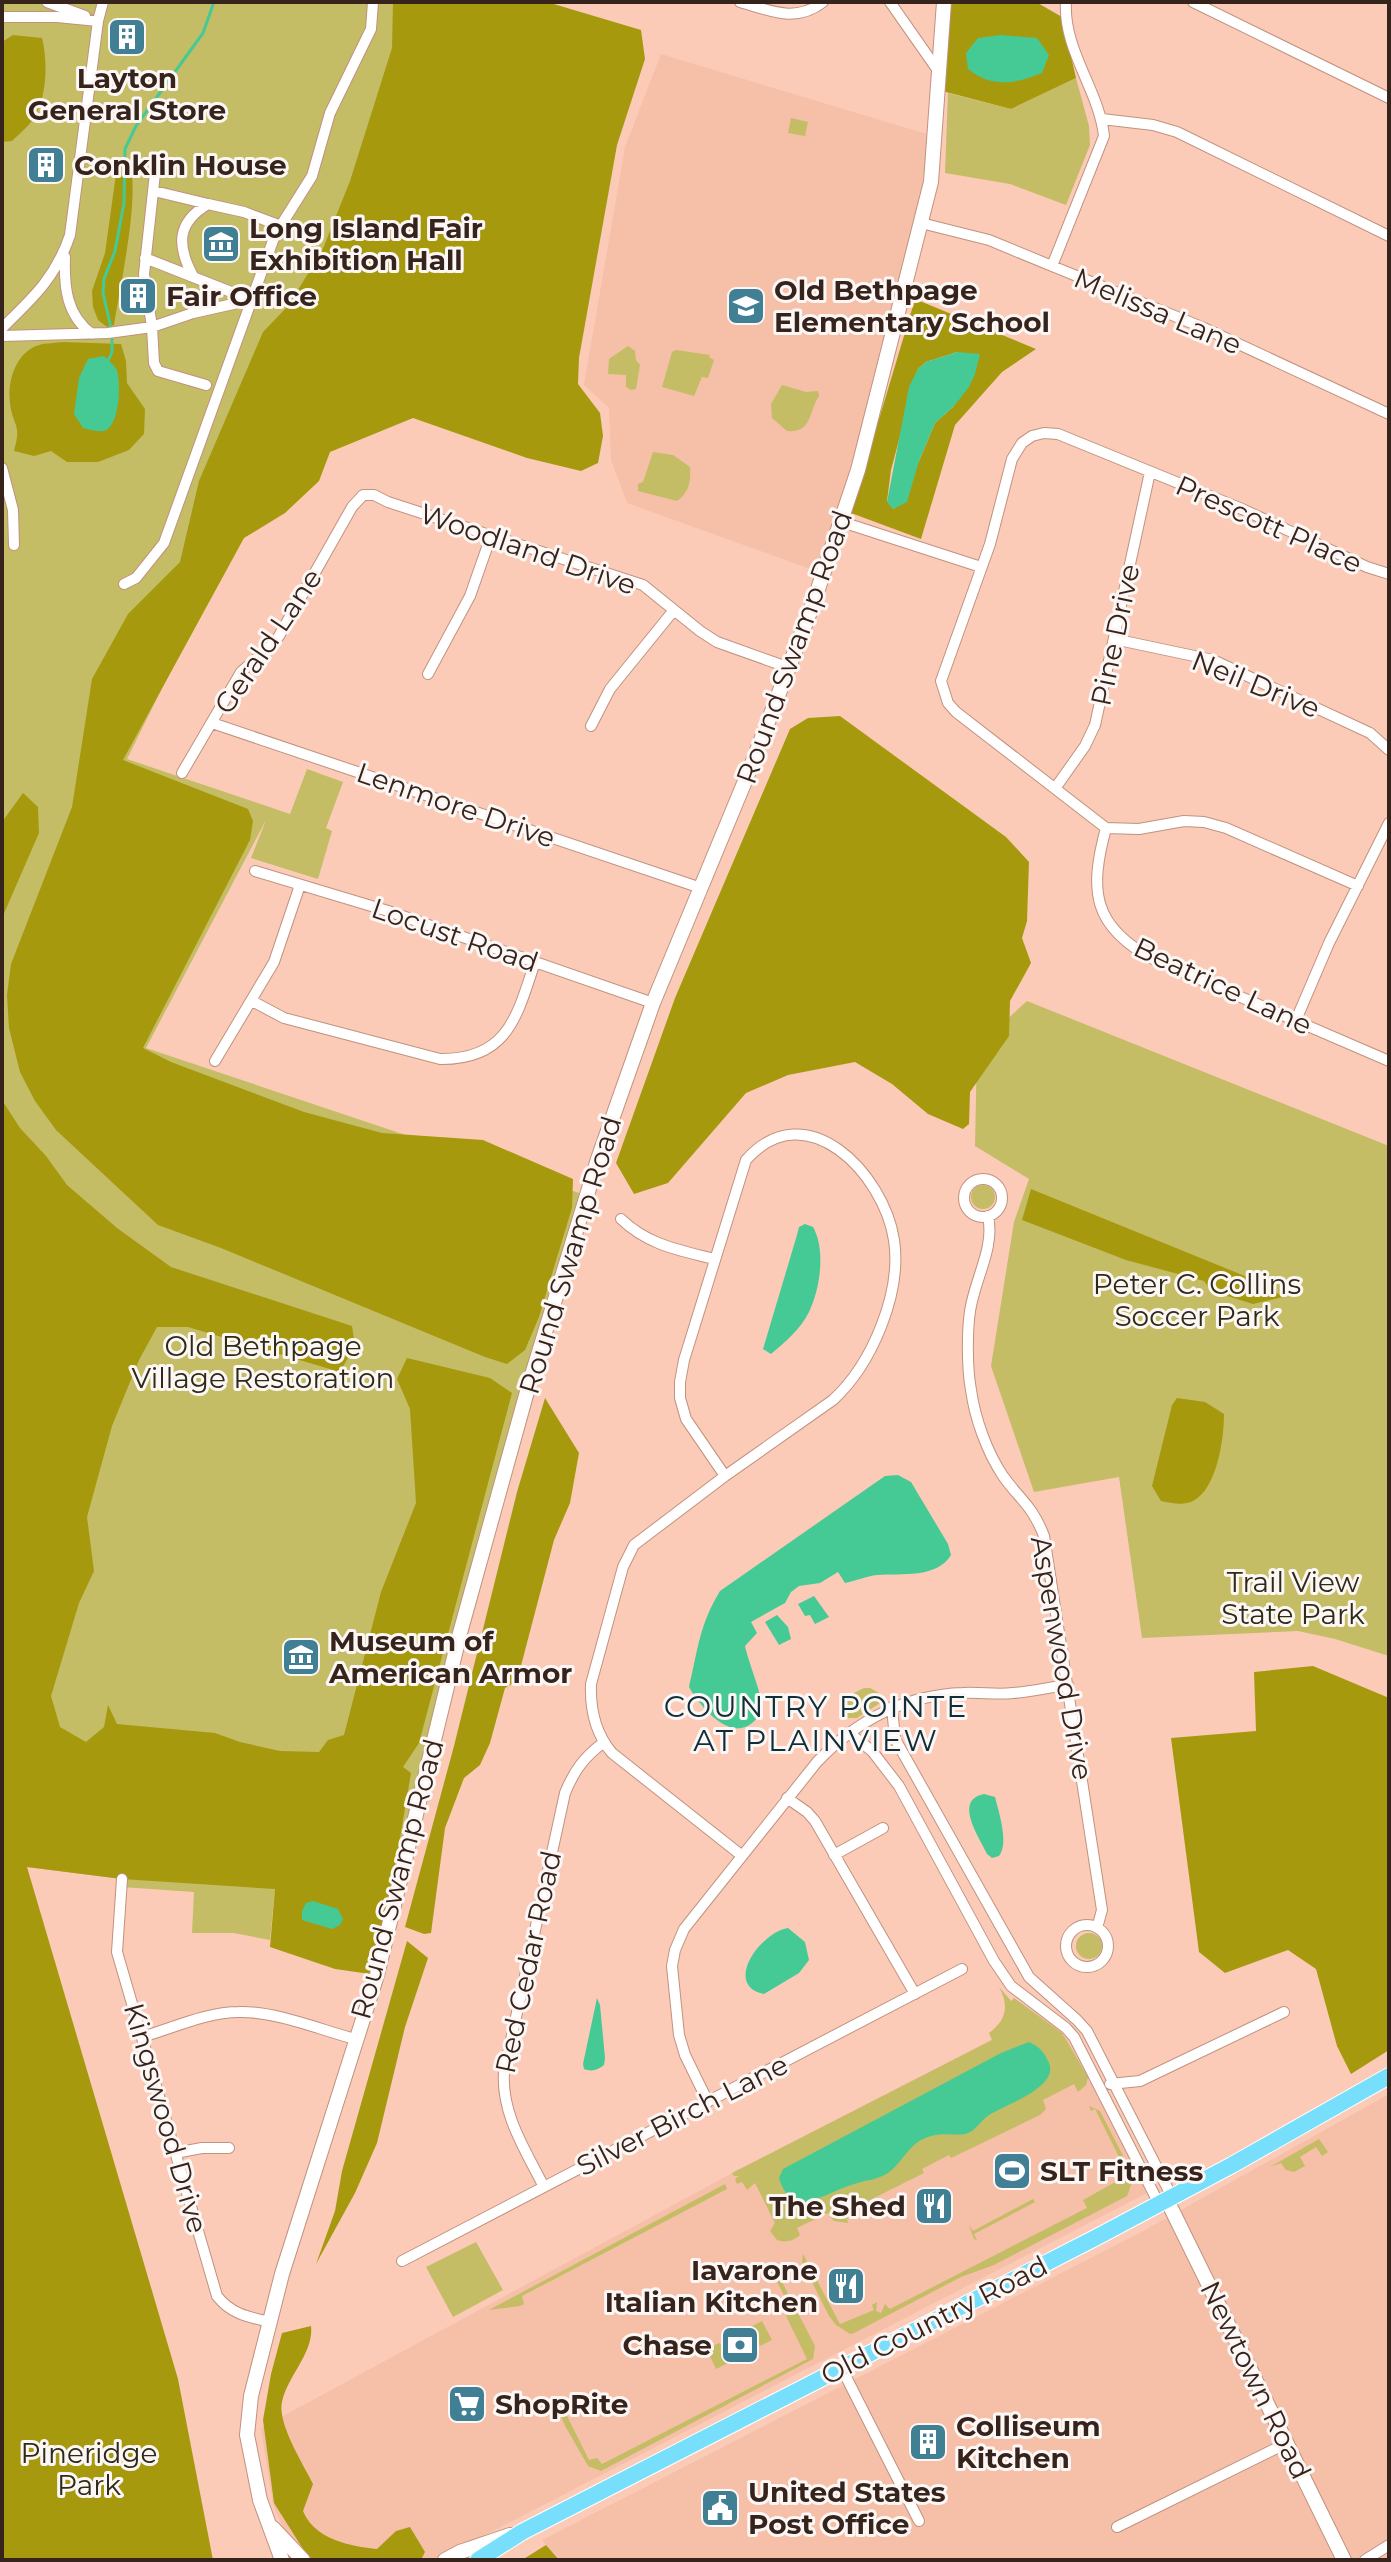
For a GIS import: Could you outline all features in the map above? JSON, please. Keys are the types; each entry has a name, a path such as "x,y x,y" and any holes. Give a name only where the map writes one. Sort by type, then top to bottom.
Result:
{"main road":[{"name":"Round Swamp Road","path":"282,2560 267,2522 247,2435 251,2396 282,2274 377,1975 460,1633 528,1388 598,1159 653,1003 750,769 842,522 858,470 931,182 944,2"},
{"name":"Old Country Road","path":"478,2560 522,2532 1166,2200 1389,2076"},
{"name":"Newtown Road","path":"1166,2200 1344,2560"},
{"name":"Round Swamp Road","path":"267,2522 293,2560"},
{"path":"267,2522 303,2560"},
{"path":"445,2560 522,2532"}],"street":[{"path":"39,17 45,2 98,21"},
{"path":"2,328 42,289 62,261 70,235 103,2"},
{"path":"124,584 136,578 164,543 275,235 312,176 330,113 371,29 373,2"},
{"path":"740,2 792,15 813,10 823,2"},
{"path":"890,2 939,72"},
{"path":"1052,266 1104,136 1102,119 1067,28 1066,2"},
{"path":"1193,2 1389,98"},
{"path":"2,17 98,21"},
{"path":"1102,119 1153,125 1177,132 1389,236"},
{"path":"156,164 144,274 154,363 158,371 206,385"},
{"path":"154,191 244,212 281,226"},
{"path":"193,276 183,257 181,237 185,225 208,204"},
{"name":"Melissa Lane","path":"921,223 989,240 1204,328 1389,414"},
{"path":"66,248 64,276 70,307 92,334"},
{"path":"145,258 251,300"},
{"path":"2,336 113,333 152,327 193,313 251,300"},
{"name":"Prescott Place","path":"981,567 1012,459 1022,443 1036,435 1058,434 1242,509 1367,567 1389,574"},
{"path":"2,468 13,510 14,545"},
{"name":"Pine Drive","path":"1056,787 1085,746 1095,725 1150,472"},
{"name":"Woodland Drive","path":"352,507 363,495 374,495 643,585 717,642 787,667"},
{"name":"Gerald Lane","path":"182,773 241,672 279,636 352,507"},
{"path":"842,522 981,567 944,669 942,688 948,703 1106,828 1139,829 1184,821 1204,822 1226,828 1358,886"},
{"path":"428,674 470,596 491,536"},
{"path":"591,726 610,689 674,610"},
{"name":"Neil Drive","path":"1114,639 1226,665 1370,733 1389,750"},
{"name":"Lenmore Drive","path":"212,723 701,888"},
{"path":"1296,1020 1389,823"},
{"name":"Beatrice Lane","path":"1106,828 1096,872 1098,896 1104,913 1122,938 1155,960 1389,1061"},
{"name":"Locust Road","path":"255,871 388,911 653,1003"},
{"path":"215,1061 281,946 300,885"},
{"path":"252,1001 284,1018 440,1059 466,1057 491,1047 504,1036 515,1018 535,962"},
{"path":"725,1476 686,1419 680,1398 684,1360 746,1160 757,1147 772,1138 789,1134 806,1135 842,1152 862,1170 877,1189 888,1215 894,1241 892,1287 870,1353 859,1371 833,1400 634,1545 623,1567 591,1684 590,1703 603,1743 741,1855"},
{"name":"Aspenwood Drive","path":"988,1216 992,1232 970,1311 971,1390 976,1414 994,1460 1029,1505 1044,1536 1102,1910 1097,1928"},
{"path":"621,1219 635,1232 657,1244 714,1259"},
{"path":"708,2102 685,2055 679,2035 672,1966 675,1950 684,1929 827,1751 849,1733 892,1707 949,1694 1012,1694 1068,1685"},
{"path":"892,1707 895,1739 1029,1977 1077,2020 1094,2044 1166,2200"},
{"path":"849,1733 872,1751 899,1786 978,1933 1011,1986 1066,2028 1081,2049 1100,2089 1166,2200"},
{"name":"Red Cedar Road","path":"544,2187 505,2107 502,2092 504,2072 565,1793 573,1773 603,1743"},
{"path":"787,1798 815,1821 915,1994"},
{"path":"834,1855 883,1828"},
{"name":"Kingswood Drive","path":"122,1879 117,1952 217,2296 238,2314 270,2322"},
{"name":"Aspenwood Drive","path":"1083,1926 1097,1928 1106,1937 1106,1955 1097,1965 1078,1965 1066,1947 1070,1934 1083,1926"},
{"name":"Silver Birch Lane","path":"402,2261 962,1969"},
{"path":"142,2037 219,2014 241,2011 355,2039"},
{"path":"1100,2089 1114,2082 1140,2081 1284,2012"},
{"path":"175,2153 202,2148 229,2148"},
{"path":"841,2367 919,2521"},
{"path":"1117,2527 1287,2443"},
{"path":"1365,2560 1389,2545"}],"shaded area":[{"path":"1001,35 1037,38 1049,55 1042,73 1022,80 994,82 968,69 966,53 978,38"},
{"name":"Old Bethpage Elementary School","path":"661,54 930,135 915,228 837,516 816,571 627,503 611,460 609,408 584,385 625,147"},
{"path":"957,352 980,354 975,374 954,406 935,423 907,502 893,509 887,502 909,387 918,369 926,362"},
{"path":"104,356 117,371 119,395 113,422 109,428 98,431 83,428 74,414 79,378 88,359"},
{"path":"805,1224 813,1227 819,1247 820,1270 816,1292 801,1324 771,1354 763,1349 799,1227"},
{"path":"898,1475 911,1482 948,1544 951,1555 945,1563 928,1571 873,1576 845,1583 838,1572 820,1583 799,1586 785,1603 751,1622 757,1633 745,1646 762,1703 759,1715 743,1728 725,1725 716,1719 689,1687 703,1627 720,1591 885,1476"},
{"path":"814,1596 829,1617 815,1624 810,1615 805,1616 798,1604"},
{"path":"777,1615 788,1627 791,1639 779,1645 765,1622"},
{"path":"984,1794 995,1797 1002,1828 1002,1850 999,1856 992,1858 979,1838 969,1811 975,1798"},
{"path":"313,1901 338,1909 343,1919 340,1925 332,1929 302,1920 306,1903"},
{"path":"788,1928 805,1942 809,1960 799,1973 764,1994 752,1989 746,1980 750,1959 767,1939"},
{"path":"597,1998 605,2058 604,2065 590,2070 584,2069 583,2064"},
{"path":"1014,1998 1055,2026 1069,2041 1147,2193 437,2560 309,2560 292,2546 273,2505 261,2428 736,2171 995,2038"},
{"path":"1029,2042 1041,2050 1049,2063 1050,2072 1046,2080 1029,2094 989,2115 972,2131 923,2139 884,2175 808,2202 793,2199 783,2188 779,2178 783,2169 1001,2053"},
{"path":"1389,2094 1389,2560 559,2560 542,2540 1147,2229"}],"green space":[{"name":"Old Bethpage Village Restoration","path":"2,2 426,2 280,450 127,759 290,814 307,769 343,782 326,828 332,831 318,879 251,858 266,820 146,1048 585,1195 395,1896 275,1889 270,1940 234,1933 192,1933 194,1892 122,1887 122,1879 27,1867 2,1783"},
{"path":"393,2 547,2 641,30 645,59 617,145 579,358 578,384 600,413 603,436 598,463 581,471 527,458 413,418 330,452 319,481 285,513 244,538 123,760 248,809 253,821 250,840 143,1048 171,1062 304,1112 382,1133 483,1140 573,1179 572,1208 539,1317 525,1350 507,1364 158,1225 56,1130 35,1101 20,1072 9,1028 7,995 11,964 72,807 92,679 128,614 180,562 199,481 263,332 288,306 322,251 350,181 392,48"},
{"path":"949,2 1036,2 1062,17 1076,78 1011,109 942,91"},
{"path":"13,35 42,38 45,79 42,100 34,118 12,141 2,142 2,42"},
{"path":"1076,78 1089,126 1090,145 1066,205 1010,184 945,173 948,93 1011,109"},
{"path":"791,118 808,122 805,136 788,133"},
{"path":"129,160 133,194 128,240 114,325 107,327 98,320 92,291 105,253 117,167"},
{"path":"915,299 1036,349 1002,372 955,425 921,539 851,513","holes":["957,352 954,406 935,423 894,509 887,501 891,470 918,369 926,362"]},
{"path":"42,344 121,344 127,383 145,409 144,434 129,450 98,462 67,462 51,451 34,456 14,451 17,430 9,394 15,368 31,349"},
{"path":"628,346 635,351 640,365 636,389 631,390 626,387 626,375 608,374 609,359"},
{"path":"672,352 710,355 714,360 708,378 702,377 694,396 662,387"},
{"path":"782,385 806,392 818,391 819,396 809,420 801,429 787,431 772,418 771,404"},
{"path":"653,452 673,455 690,467 688,486 677,501 638,491 638,484 643,482"},
{"path":"840,716 1006,837 1029,862 1027,921 1022,938 1031,963 1010,1001 1009,1036 970,1092 969,1124 963,1129 928,1114 892,1084 855,1062 788,1075 746,1093 668,1183 634,1194 616,1163 675,998 790,729 808,718"},
{"path":"23,793 38,807 39,833 2,918 2,822"},
{"name":"Peter C. Collins Soccer Park","path":"1027,1001 1389,1146 1389,1656 1298,1631 1142,1638 1119,1477 1034,1492 991,1366 1014,1222 1029,1179 975,1146 977,1047"},
{"name":"Pineridge Park","path":"2,1100 20,1128 67,1185 117,1228 171,1267 352,1326 355,1345 340,1372 188,1327 157,1327 139,1360 112,1426 87,1517 94,1571 79,1603 51,1696 60,1727 86,1742 104,1727 108,1705 117,1724 215,1733 280,1751 319,1752 328,1740 344,1735 381,1592 416,1503 410,1409 397,1379 407,1358 490,1378 512,1393 419,1743 403,1767 411,1773 377,1975 335,1969 270,1947 275,1889 122,1879 27,1867 178,2379 213,2560 2,2560"},
{"path":"983,1185 992,1188 995,1197 992,1206 983,1209 974,1206 971,1197 974,1188"},
{"path":"1031,1189 1262,1283 1283,1297 1253,1304 1211,1291 1204,1281 1126,1260 1022,1220"},
{"path":"545,1398 579,1453 570,1503 554,1540 517,1681 505,1688 490,1743 480,1765 464,1778 445,1828 431,1933 424,1934 405,1927 517,1492"},
{"path":"1177,1398 1205,1402 1224,1414 1221,1449 1208,1486 1193,1501 1181,1504 1161,1501 1152,1486 1172,1405"},
{"path":"1313,1666 1389,1698 1389,2050 1351,2074 1337,2046 1316,1969 1288,1950 1225,1973 1199,1952 1171,1738 1256,1731 1254,1672"},
{"path":"864,1688 879,1693 880,1703 857,1718 848,1718 843,1710 845,1702"},
{"path":"1089,1933 1098,1937 1102,1946 1098,1955 1089,1959 1080,1955 1076,1946 1080,1937"},
{"path":"407,1941 428,1958 405,2027 377,2143 355,2193 316,2264 335,2211 342,2171"},
{"path":"999,1987 1011,2001 1014,1998 1062,2033 1088,2077 1086,2085 1078,2092 1074,2084 1043,2100 1046,2109 1040,2115 951,2158 949,2155 922,2169 924,2173 854,2208 856,2214 847,2219 848,2223 834,2221 828,2213 797,2228 800,2235 795,2239 777,2240 770,2231 775,2223 755,2183 747,2190 742,2182 737,2184 735,2179 739,2176 732,2173 992,2040 989,2033 1000,2023 1005,2006"},
{"path":"1089,2106 1100,2111 1134,2177 1127,2196 854,2333 850,2334 836,2325 802,2262 803,2254 840,2324 874,2310 872,2305 877,2302 876,2311 881,2313 885,2304 890,2309 1087,2208 1083,2200 1128,2175 1095,2109 1091,2111"},
{"path":"1319,2139 1328,2152 1322,2156 1316,2147 1300,2157 1305,2166 1294,2172 1286,2170 1281,2163 1270,2167"},
{"path":"725,2184 727,2189 522,2296 524,2304 489,2310"},
{"path":"1033,2199 1035,2202 974,2234 977,2240 974,2239 969,2225 973,2231"},
{"path":"476,2242 503,2290 453,2317 426,2267"},
{"path":"767,2268 779,2276 815,2346 813,2359 601,2471 588,2466 564,2424 561,2415 566,2408 572,2410 566,2414 589,2460 597,2458 602,2464 807,2359 786,2316 792,2311 774,2276 766,2278 764,2272"},
{"path":"762,2321 772,2340 760,2346 750,2327"},
{"path":"311,2326 309,2345 285,2392 281,2411 292,2443 313,2484 303,2511 316,2529 325,2535 367,2548 377,2549 396,2531 410,2527 425,2552 421,2560 310,2560 274,2503 263,2420 271,2374 282,2333"},
{"path":"720,2343 730,2362 716,2369 706,2348"},
{"path":"546,2545 559,2560 522,2560"}],"waterway":[{"path":"111,328 103,293 104,279 115,251 124,203 125,149 136,126 203,33 214,2"},
{"path":"108,361 112,352 112,336"}],"place":[{"name":"Layton General Store","path":"127,37"},
{"name":"Conklin House","path":"46,165"},
{"name":"Long Island Fair Exhibition Hall","path":"221,244"},
{"name":"Fair Office","path":"138,296"},
{"name":"Old Bethpage Elementary School","path":"746,306"},
{"name":"Museum of American Armor","path":"301,1657"},
{"name":"SLT Fitness","path":"1012,2171"},
{"name":"The Shed","path":"934,2206"},
{"name":"Iavarone Italian Kitchen","path":"846,2286"},
{"name":"Chase","path":"740,2345"},
{"name":"ShopRite","path":"467,2404"},
{"name":"Colliseum Kitchen","path":"928,2442"},
{"name":"United States Post Office","path":"720,2508"}],"district":[{"name":"COUNTRY POINTE AT PLAINVIEW","path":"816,1724"}],"park label":[{"name":"Trail View State Park","path":"1293,1598"}]}
